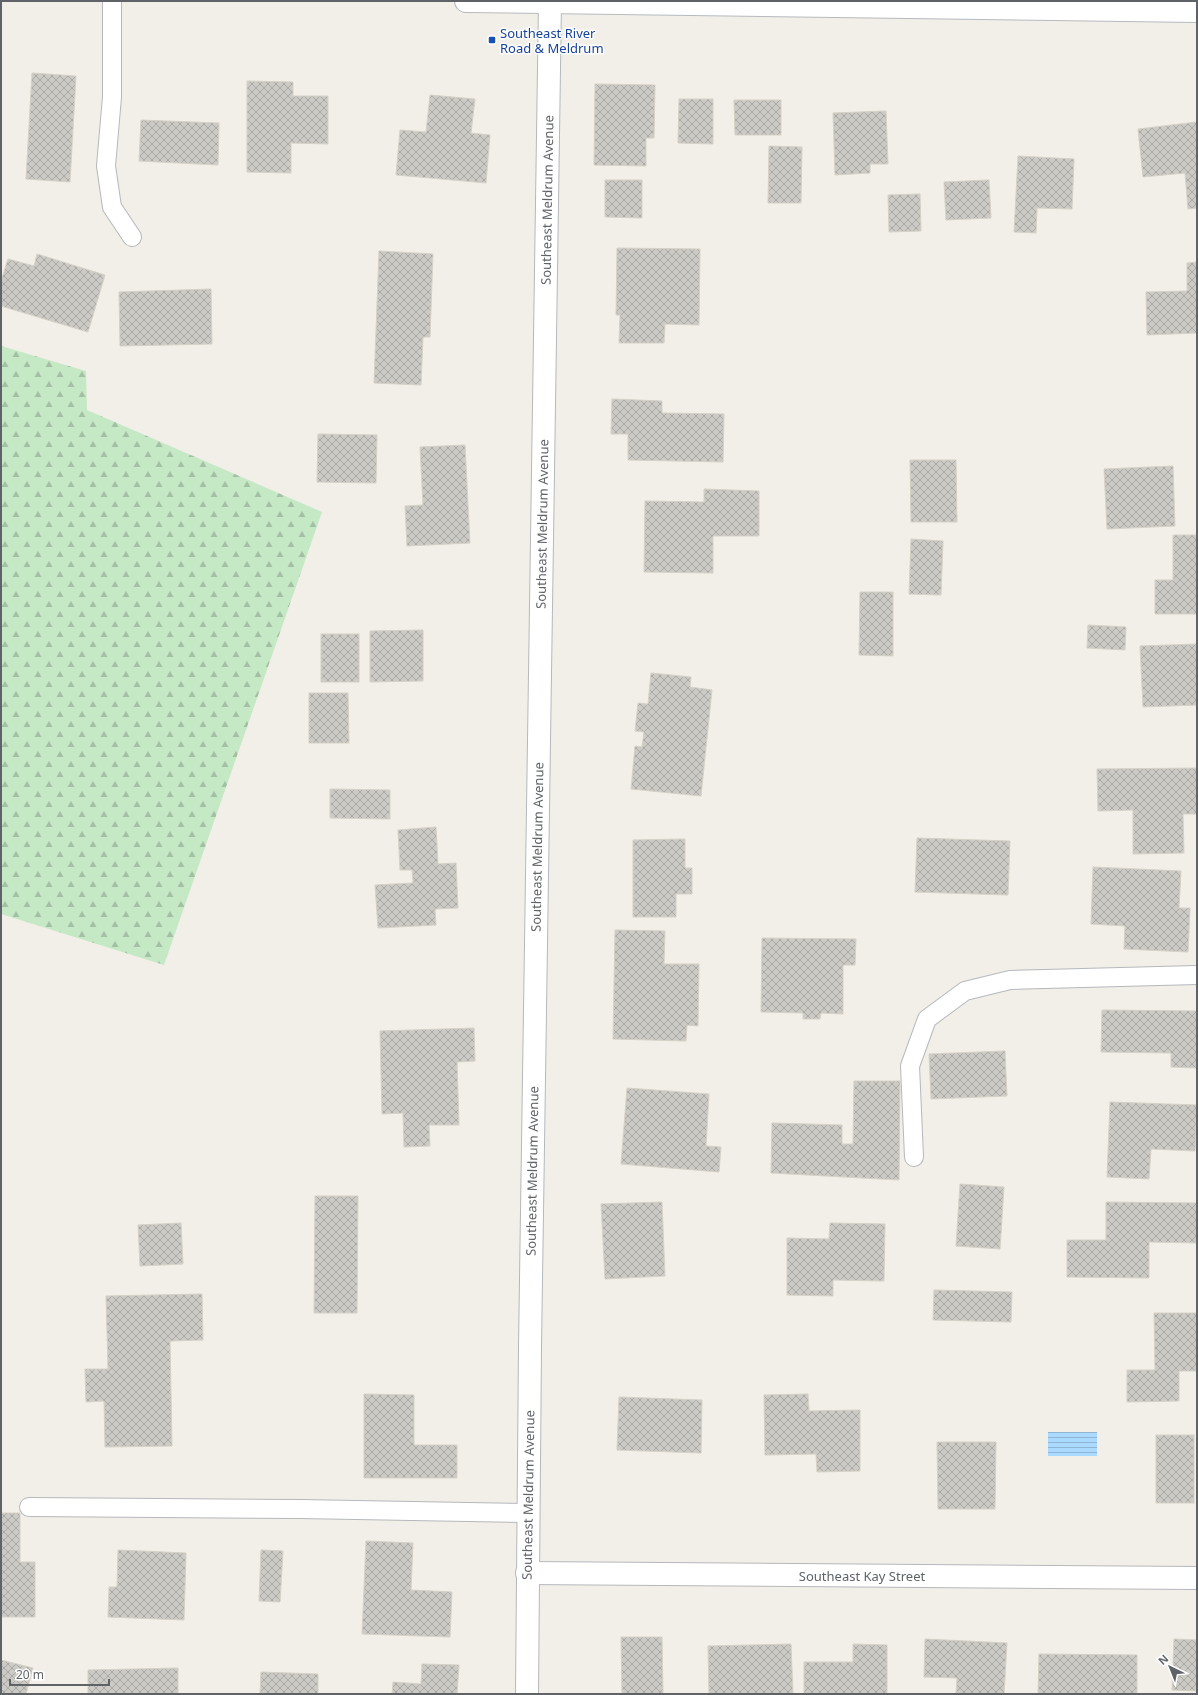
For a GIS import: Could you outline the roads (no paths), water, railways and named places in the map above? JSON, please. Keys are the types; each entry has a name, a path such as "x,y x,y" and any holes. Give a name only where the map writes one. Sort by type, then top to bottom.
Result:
{"street":[{"path":"466,1 1197,11"},
{"name":"Southeast Meldrum Avenue","path":"527,1694 527,1513 550,2"},
{"name":"Southeast Kay Street","path":"527,1573 1197,1578"}],"lane":[{"path":"112,1 112,97 106,166 112,207 132,237"},
{"path":"914,1157 910,1066 926,1019 965,991 1010,980 1197,975"},
{"path":"30,1507 300,1509 527,1513"}],"water":[{"path":"1048,1432 1097,1432 1097,1456 1048,1456"}],"place":[{"name":"Southeast River Road & Meldrum","path":"492,40"}]}
